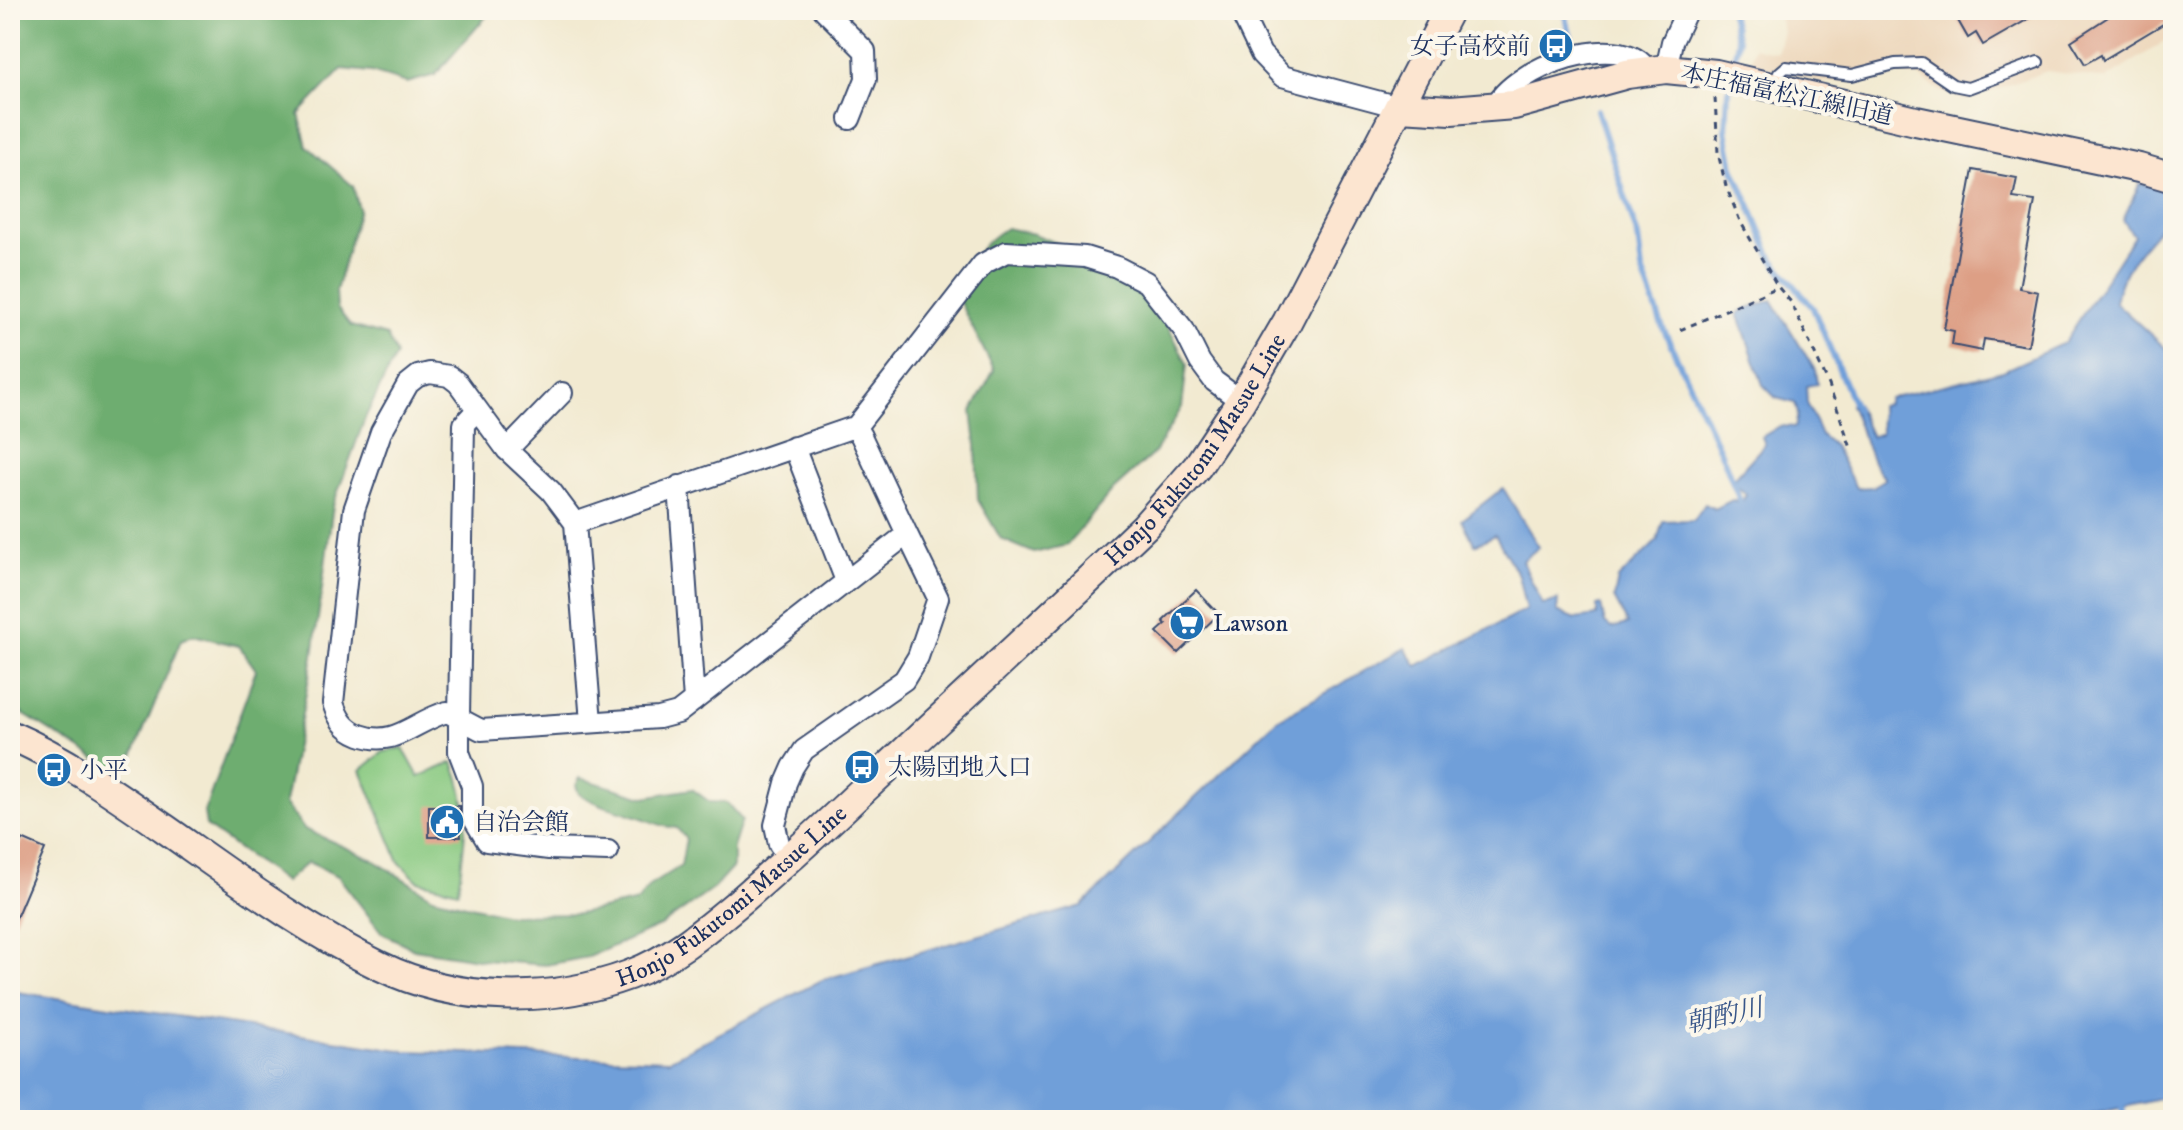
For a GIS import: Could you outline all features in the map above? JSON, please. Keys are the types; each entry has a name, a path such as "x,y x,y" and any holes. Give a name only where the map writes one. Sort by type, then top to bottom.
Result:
{"main road":[{"name":"Honjo Fukutomi Matsue Line","path":"10,735 33,745 115,794 321,936 409,978 502,996 555,993 631,974 656,962 701,935 790,859 1145,526 1197,467 1241,401 1287,322 1449,10"},
{"name":"本庄福富松江線旧道","path":"1399,107 1451,110 1495,107 1541,99 1657,69 1716,74 2173,178"}],"street":[{"path":"824,10 865,51 866,79 850,119"},
{"path":"1240,10 1261,54 1282,76 1399,107"},
{"path":"1657,69 1687,10"},
{"path":"575,523 855,428 983,264 1006,252 1085,257 1117,267 1146,282 1184,330 1200,362 1214,381 1241,401"},
{"path":"591,722 575,523 551,491 507,450 458,383 449,376 430,373 418,376 408,384 381,432 354,510 343,591 333,703 338,719 353,732 374,740 392,738 447,712 481,730 659,718 678,713 907,534"},
{"path":"507,450 562,393"},
{"path":"476,411 464,424 459,717 459,752 472,786 472,816 487,841 549,849 608,851"},
{"path":"790,859 779,844 775,825 793,767 804,750 904,680 918,657 938,598 855,428"},
{"path":"794,447 846,581"},
{"path":"679,486 694,701"}],"lane":[{"path":"1774,87 1779,73 1786,67 1852,75 1895,64 1921,63 1953,85 1968,88 2038,62"}],"path":[{"path":"1716,74 1718,153 1726,186 1740,221 1778,287 1791,302 1811,344 1851,448"},
{"path":"1680,330 1778,287"}],"shaded area":[{"path":"1777,10 2173,10 2173,36 2106,79 2047,71 1967,100 1942,92 1918,76 1896,73 1869,82 1822,82 1751,63 1754,47 1777,53 1783,31"}],"green space":[{"path":"10,10 492,10 435,75 407,83 371,72 342,69 299,114 307,146 353,186 359,209 336,291 337,308 351,326 387,336 396,355 366,416 333,505 313,656 285,803 304,829 373,860 433,897 508,915 578,914 638,901 649,886 681,866 686,839 677,828 660,825 579,794 576,785 580,778 644,797 692,789 710,802 727,803 742,820 733,848 733,867 714,888 662,925 588,957 546,965 483,960 414,949 382,933 338,876 308,862 285,882 206,826 204,812 256,670 239,646 193,635 181,640 128,768 107,766 10,706"},
{"path":"1006,228 1034,234 1091,257 1159,308 1187,364 1182,407 1154,453 1113,490 1067,545 1034,553 1001,539 978,500 972,411 994,370 958,299 980,250"},
{"path":"403,748 419,777 453,762 465,811 458,891 418,881 399,862 361,770 383,752"}],"water":[{"name":"朝酌川","path":"2140,183 2173,191 2173,213 2129,265 2115,302 2173,355 2173,1096 2067,1120 10,1120 10,991 406,1051 669,1060 822,980 1082,906 1277,720 1405,648 1417,666 1526,610 1518,575 1495,535 1475,545 1462,520 1503,488 1539,547 1522,561 1543,605 1558,600 1557,611 1576,619 1597,616 1597,606 1601,605 1605,623 1611,628 1628,624 1614,598 1618,579 1657,541 1663,521 1694,520 1705,504 1715,509 1732,500 1741,504 1746,494 1731,482 1765,444 1762,437 1780,426 1795,427 1798,414 1795,403 1776,398 1763,385 1738,313 1772,300 1815,370 1817,384 1806,386 1807,403 1821,435 1834,446 1856,488 1873,487 1885,479 1873,462 1850,405 1856,404 1871,437 1881,433 1880,406 1887,404 1889,398 2003,371 2064,343 2134,236 2123,220"}],"building":[{"path":"1952,10 2044,10 1983,45 1976,33 1968,38"},
{"path":"2119,10 2173,10 2173,18 2103,60 2101,55 2085,64 2071,41"},
{"path":"1973,170 2017,178 2013,198 2035,201 2019,288 2038,292 2028,346 1984,339 1982,351 1952,345 1954,331 1944,329"},
{"name":"Lawson","path":"1196,590 1219,614 1178,653 1157,632 1166,624 1163,621"},
{"name":"自治会館","path":"429,806 459,806 461,837 429,837"},
{"path":"22,839 45,849 10,932 10,867"}],"waterway":[{"path":"1564,10 1571,37"},
{"path":"1730,10 1738,40 1734,60"},
{"path":"1728,90 1726,130 1733,167 1773,260 1813,308 1856,410"},
{"path":"1597,110 1638,237 1642,270 1663,328 1722,455 1744,511"},
{"path":"2120,1100 2125,1120"}],"place":[{"name":"女子高校前","path":"1556,46"},
{"name":"Lawson","path":"1187,623"},
{"name":"太陽団地入口","path":"862,767"},
{"name":"小平","path":"54,770"},
{"name":"自治会館","path":"447,822"}]}
